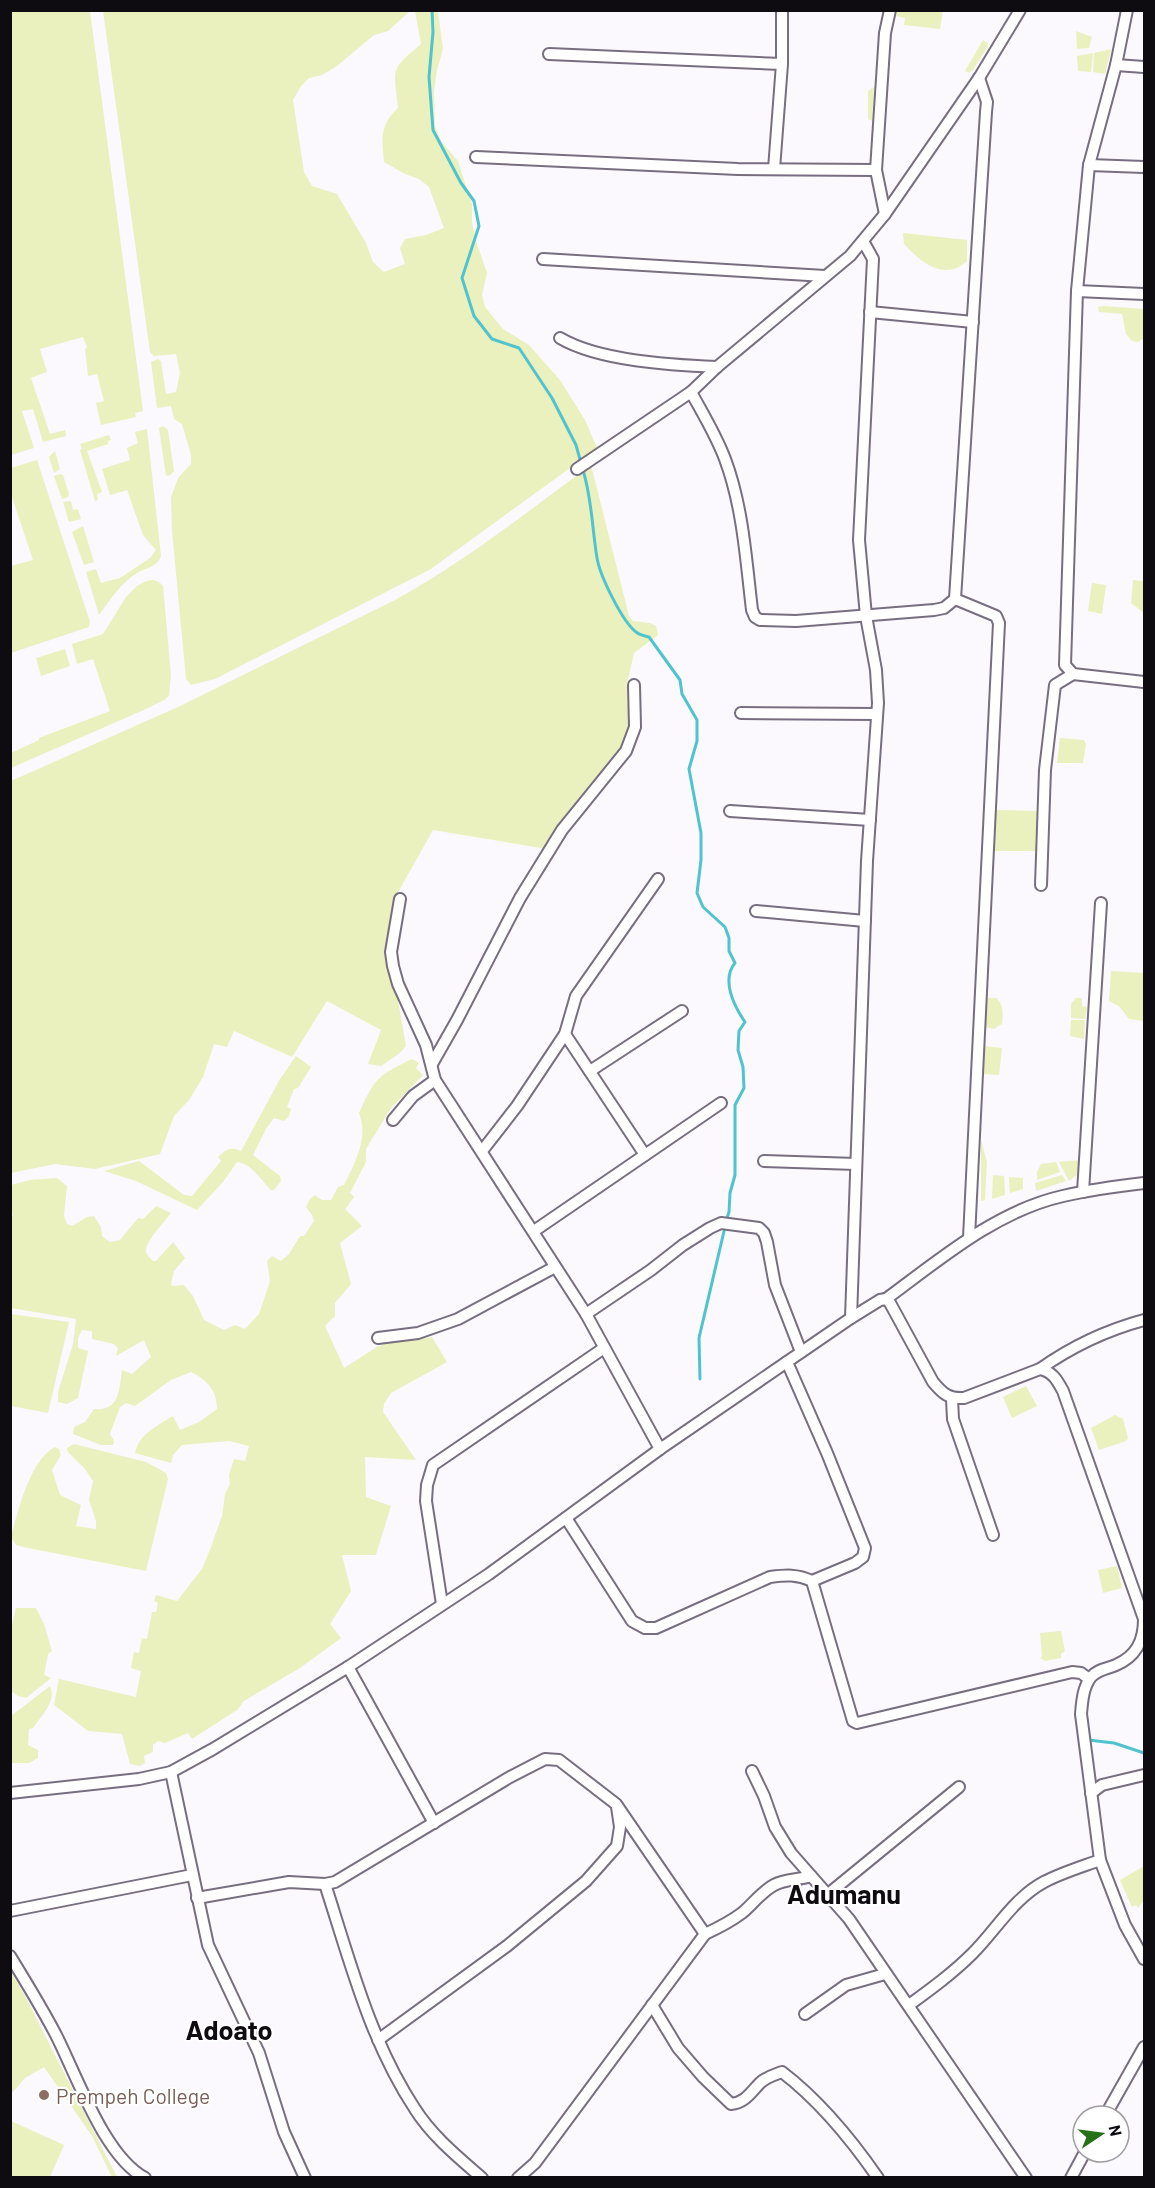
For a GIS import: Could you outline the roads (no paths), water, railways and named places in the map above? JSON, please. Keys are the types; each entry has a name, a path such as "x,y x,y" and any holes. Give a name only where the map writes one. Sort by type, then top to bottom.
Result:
{"street":[{"path":"774,169 782,64 782,10"},
{"path":"885,214 876,170 885,33 890,10"},
{"path":"577,469 691,392 863,242 979,78 1020,10"},
{"path":"1073,674 1065,665 1077,291 1089,165 1116,65 1127,10"},
{"path":"549,54 782,64"},
{"path":"1116,65 1144,67"},
{"path":"691,392 720,447 735,491 742,525 754,617 760,620 796,621 934,610 944,608 955,599 987,102 979,78"},
{"path":"476,157 774,169 876,170"},
{"path":"1089,165 1144,167"},
{"path":"851,1318 865,921 877,714 876,670 866,616 859,540 873,259 863,242"},
{"path":"543,259 825,276"},
{"path":"1077,291 1144,294"},
{"path":"870,312 973,322"},
{"path":"560,338 588,351 674,365 717,367"},
{"path":"955,599 996,616 999,623 969,1238"},
{"path":"1041,885 1045,770 1055,686 1073,674 1144,682"},
{"path":"432,1064 458,1020 526,889 562,830 626,751 635,727 634,685"},
{"path":"741,713 877,714"},
{"path":"729,811 870,820"},
{"path":"483,1151 517,1106 565,1034 576,996 658,879"},
{"path":"400,899 391,952 393,966 432,1064 435,1080 483,1151 507,1194 534,1231 586,1314 660,1449"},
{"path":"1083,1192 1101,903"},
{"path":"756,911 865,921"},
{"path":"590,1071 682,1011"},
{"path":"565,1034 645,1155"},
{"path":"393,1120 413,1096 435,1080"},
{"path":"534,1231 721,1103"},
{"path":"764,1161 856,1164"},
{"path":"10,1793 140,1779 171,1772 254,1726 489,1574 660,1449 851,1318 880,1300 886,1299 969,1238 1014,1214 1061,1196 1144,1183"},
{"path":"586,1314 651,1270 683,1245 725,1223 759,1228 764,1233 775,1285 801,1352"},
{"path":"378,1338 412,1335 458,1319 555,1267"},
{"path":"886,1299 890,1302 933,1382 942,1393 952,1399 964,1398 1040,1369 1062,1353 1144,1320"},
{"path":"442,1604 426,1501 429,1478 434,1465 604,1348"},
{"path":"566,1518 632,1622 645,1628 656,1628 770,1577 799,1575 812,1581 855,1563 863,1557 865,1548 787,1362"},
{"path":"1040,1369 1050,1372 1064,1391 1144,1620 1142,1646 1131,1656 1118,1664 1098,1671 1089,1679 1084,1692 1081,1714 1100,1860 1125,1925 1144,1959"},
{"path":"952,1399 953,1419 993,1535"},
{"path":"812,1581 853,1721 857,1723 1072,1672 1081,1673 1089,1679"},
{"path":"348,1667 434,1823"},
{"path":"197,1898 289,1882 325,1884 345,1876 545,1759 559,1760 616,1804 705,1934"},
{"path":"752,1771 775,1827 791,1853 849,1919 1026,2178"},
{"path":"171,1772 203,1929 214,1960 259,2054 284,2132 305,2178"},
{"path":"1091,1793 1102,1785 1144,1774"},
{"path":"827,1895 959,1787"},
{"path":"378,2040 507,1946 586,1881 617,1846 620,1827 616,1804"},
{"path":"909,2006 973,1953 1023,1898 1043,1883 1100,1860"},
{"path":"10,1911 192,1875"},
{"path":"518,2178 535,2163 705,1934 725,1925 743,1912 761,1893 776,1884 811,1876"},
{"path":"325,1884 366,2014 415,2110 448,2149 482,2178"},
{"path":"10,1956 56,2034 105,2136 122,2157 146,2178"},
{"path":"805,2014 846,1985 885,1974"},
{"path":"652,2005 678,2048 731,2104 750,2096 760,2083 771,2075 782,2072 795,2082 854,2143 878,2178"},
{"path":"1112,2104 1144,2047"},
{"path":"1071,2178 1079,2164"}],"waterway":[{"path":"432,10 433,32 429,77 433,130 461,183 474,201 479,226 462,278 474,316 492,339 519,348 552,398 576,445 581,463"},
{"path":"583,470 597,558 607,586 630,626 639,634 649,637 680,680 682,694 697,720 697,741 689,769 701,833 697,893 703,907 725,927 729,938 729,951 735,963 729,977 729,985 745,1022 739,1031 738,1050 743,1067 744,1088 735,1105 735,1175 726,1221"},
{"path":"700,1379 699,1338 725,1227"},
{"path":"1088,1740 1114,1743 1144,1753"}],"place":[{"name":"Prempeh College","path":"44,2095"}],"district":[{"name":"Adumanu","path":"844,1893"},
{"name":"Adoato","path":"229,2029"}]}
